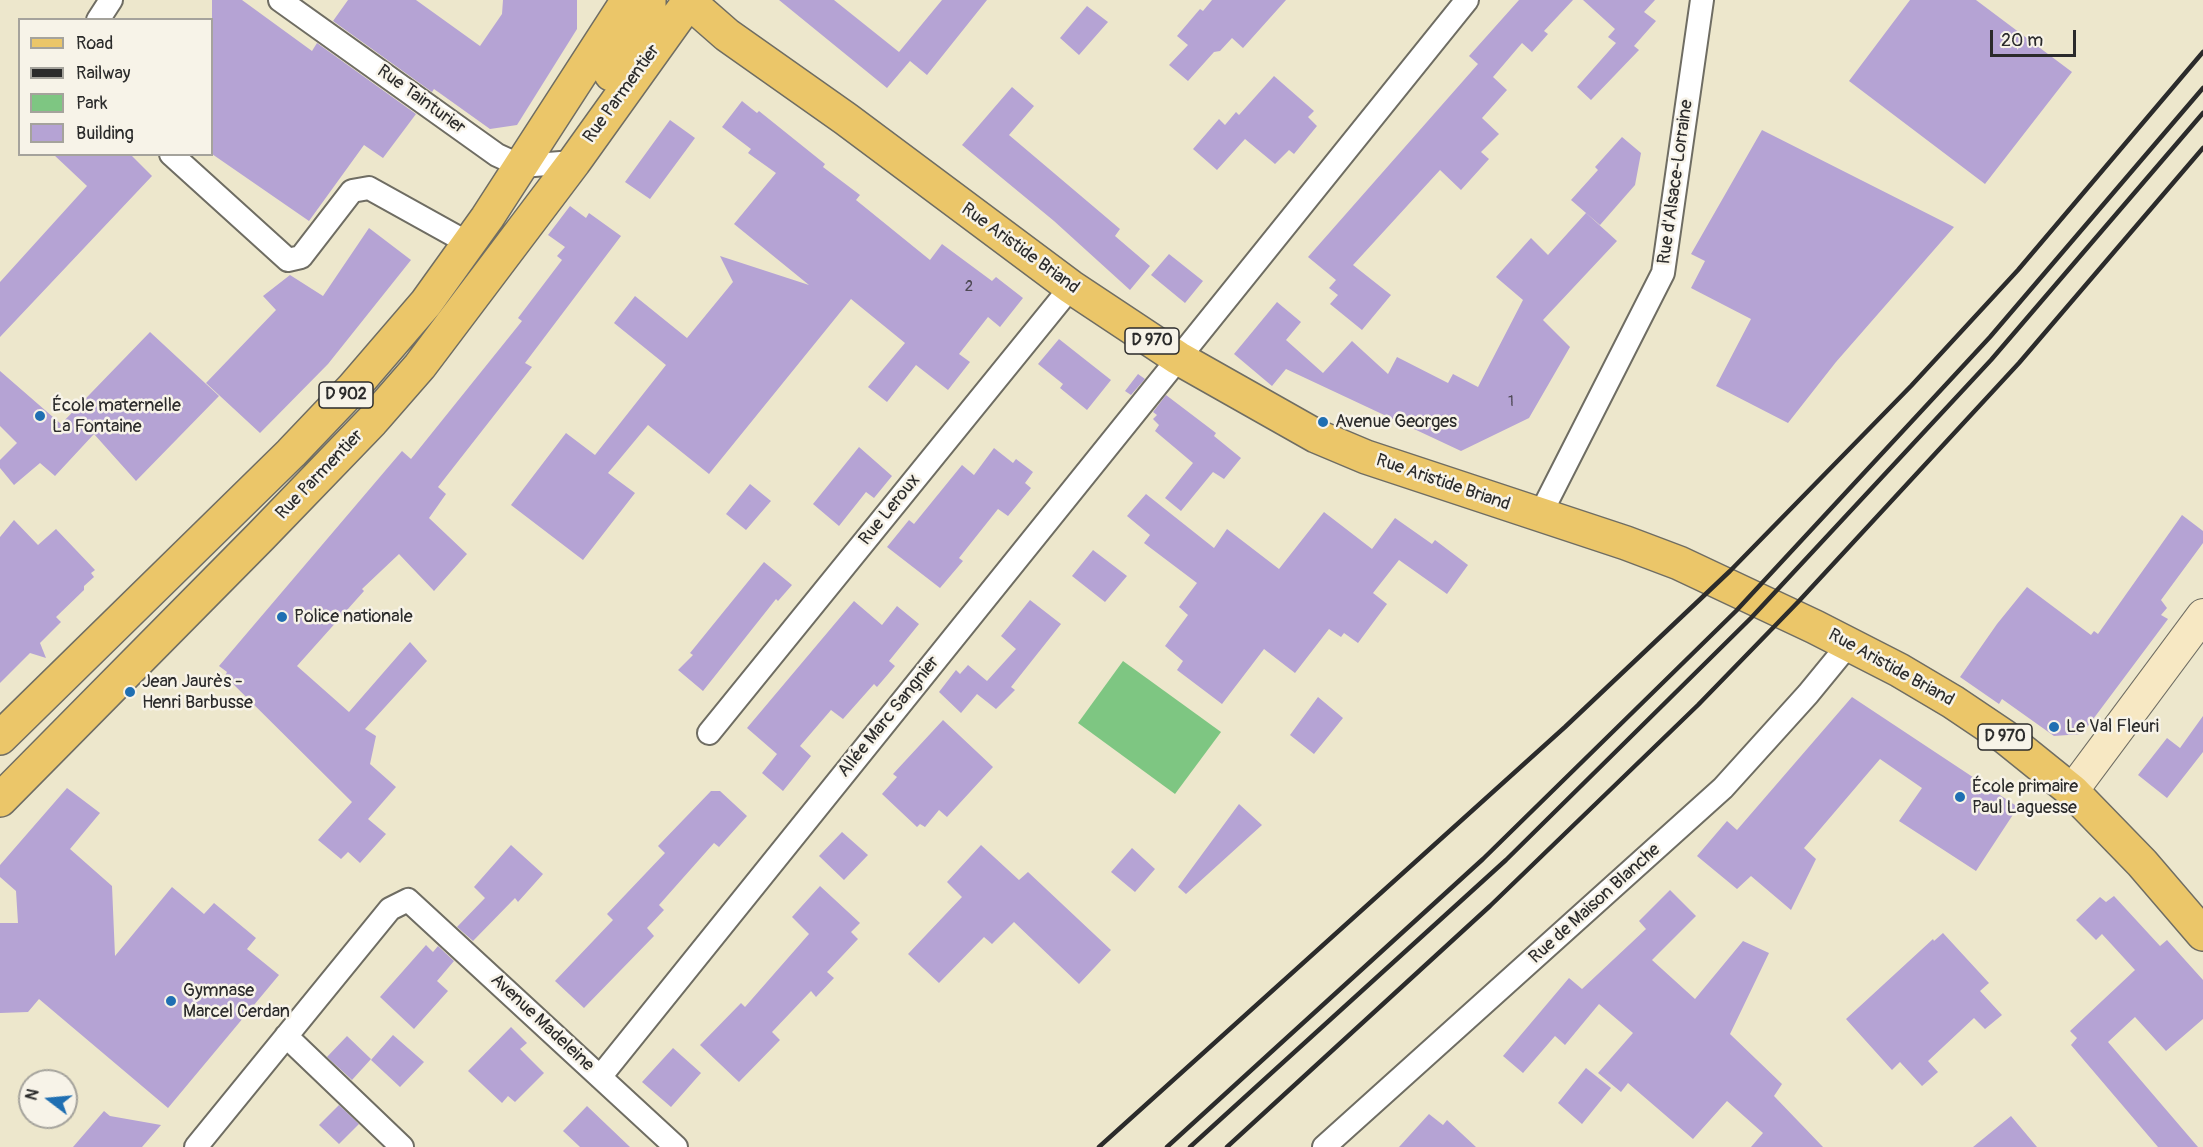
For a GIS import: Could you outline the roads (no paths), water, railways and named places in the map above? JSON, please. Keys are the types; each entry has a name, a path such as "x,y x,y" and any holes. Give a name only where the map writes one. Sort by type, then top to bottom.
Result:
{"main road":[{"name":"Rue Parmentier","path":"0,800 372,421 420,366 516,238 531,194 548,165 628,0"},
{"path":"548,165 636,37 649,0"},
{"name":"Rue Parmentier","path":"0,738 248,497 321,421 426,303 468,243 548,165 655,49 689,0"},
{"name":"Rue Aristide Briand","path":"689,0 727,35 846,119 1071,287 1178,358 1316,436 1386,464 1626,543 1679,563 1899,670 2005,737 2072,790 2142,863 2203,934"},
{"path":"655,49 673,43 727,35"}],"street":[{"path":"99,18 111,0"},
{"name":"Rue Tainturier","path":"280,0 497,155 548,165"},
{"path":"1178,358 1467,0"},
{"name":"Rue d'Alsace-Lorraine","path":"1540,515 1663,273 1702,0"},
{"path":"173,156 288,261 301,257 352,191 369,188 468,243"},
{"name":"Rue Leroux","path":"709,733 1071,287"},
{"name":"Allée Marc Sangnier","path":"600,1077 1178,358"},
{"path":"2072,790 2203,615"},
{"name":"Rue de Maison Blanche","path":"1324,1147 1723,788 1808,694 1848,644"},
{"name":"Avenue Madeleine","path":"286,1036 390,909 408,900 676,1147"},
{"path":"196,1147 286,1036 402,1147"}],"railway":[{"path":"1099,1147 1565,727 1730,571 1911,386 2018,270 2203,52"},
{"path":"1167,1147 1483,859 1736,611 1990,337 2203,88"},
{"path":"1190,1147 1506,860 1751,618 1991,360 2203,113"},
{"path":"1227,1147 1490,906 1698,705 1799,601 2019,363 2203,148"}],"place":[{"name":"École maternelle La Fontaine","path":"40,416"},
{"name":"Avenue Georges","path":"1323,422"},
{"name":"Police nationale","path":"282,617"},
{"name":"Jean Jaurès - Henri Barbusse","path":"130,692"},
{"name":"Le Val Fleuri","path":"2054,727"},
{"name":"École primaire Paul Laguesse","path":"1960,797"},
{"name":"Gymnase Marcel Cerdan","path":"171,1001"}]}
